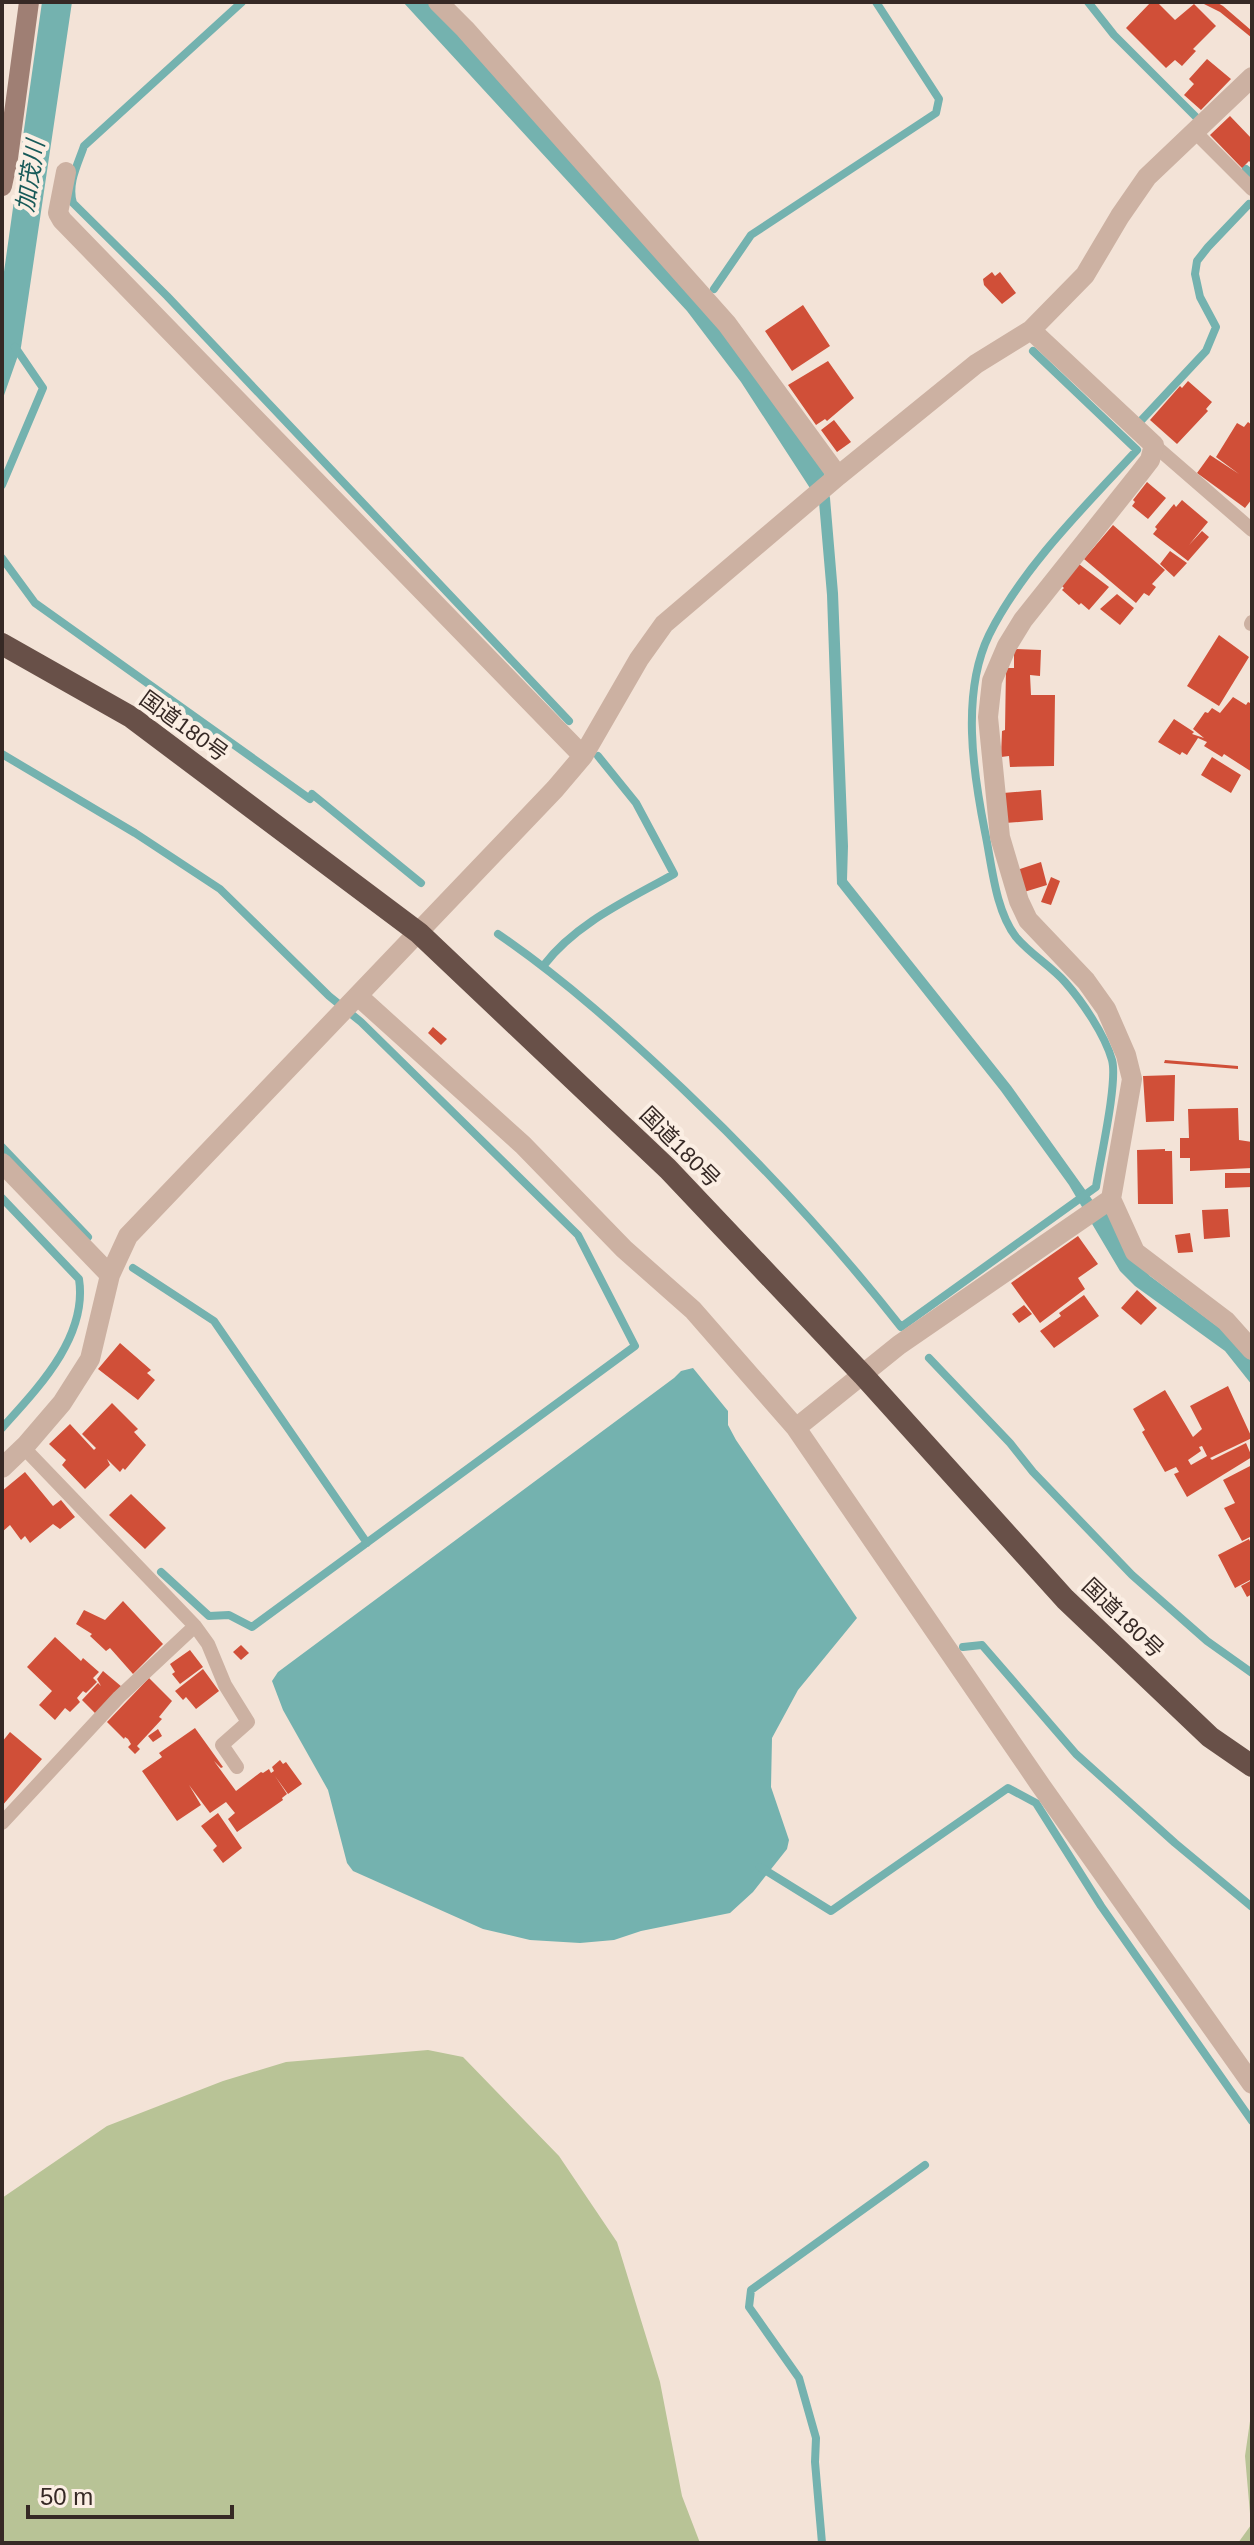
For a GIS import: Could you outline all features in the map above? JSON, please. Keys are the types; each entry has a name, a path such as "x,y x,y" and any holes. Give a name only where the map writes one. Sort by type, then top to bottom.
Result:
{"highway":[{"name":"国道180号","path":"2,644 131,717 419,933 668,1169 863,1375 1065,1599 1210,1737 1252,1766"}],"main road":[{"path":"2,186 29,2"}],"street":[{"path":"438,2 727,324 838,476"},
{"path":"2,1468 24,1448 62,1403 90,1359 110,1275 128,1236 555,789 583,756 639,659 664,624 976,364 1031,330 1085,275 1147,177 1252,77"},
{"path":"66,172 58,213 62,220 583,756"},
{"path":"1031,330 1154,445 1150,460 1041,594 1007,646 992,681 988,717 1000,837 1019,901 1028,920 1100,1000 1126,1055 1132,1079 1111,1199 1135,1252 1226,1321 1252,1350"},
{"path":"358,996 523,1145 624,1249 693,1310 796,1428 1039,1783 1252,2084"},
{"path":"2,1163 110,1275"},
{"path":"796,1428 899,1345 1111,1199"}],"lane":[{"path":"1195,132 1252,189"},
{"path":"1154,445 1252,530"},
{"path":"24,1448 195,1626 208,1644 225,1685 248,1722 222,1745 237,1767"},
{"path":"2,1823 119,1697 195,1626"}],"green space":[{"path":"428,2050 463,2057 559,2156 617,2242 660,2382 682,2496 700,2543 2,2543 2,2198 107,2126 223,2081 286,2062"},
{"path":"1252,2407 1252,2543 1238,2543 1251,2525 1245,2456"}],"water":[{"name":"加茂川","path":"42,2 72,2 21,347 2,401 2,286"},
{"path":"403,2 430,2 731,338 825,472 838,593 847,880 1011,1086 1096,1205 1109,1214 1126,1248 1150,1276 1229,1335 1252,1362 1252,1385 1225,1351 1135,1286 1120,1271 1069,1185 1001,1091 837,884 827,595 819,502 741,382 687,311"},
{"path":"693,1368 728,1411 728,1425 736,1440 857,1618 798,1690 772,1738 771,1787 789,1840 787,1849 753,1892 730,1913 641,1931 614,1940 580,1943 530,1940 483,1929 353,1871 347,1863 328,1790 283,1710 272,1681 278,1672 681,1371"}],"building":[{"path":"1151,2 1157,2 1175,20 1194,4 1216,26 1193,49 1196,51 1182,66 1175,60 1166,68 1126,28"},
{"path":"1200,2 1216,2 1223,6 1252,31 1252,38 1220,12"},
{"path":"1207,59 1231,79 1201,110 1184,95 1194,84 1189,79"},
{"path":"1230,116 1252,139 1252,164 1249,161 1242,168 1210,135"},
{"path":"992,272 995,276 1000,272 1016,293 1002,304 984,285 983,279"},
{"path":"803,305 830,346 792,371 765,331"},
{"path":"828,361 854,398 827,421 825,419 816,425 788,385"},
{"path":"1188,381 1212,402 1206,409 1208,411 1177,444 1150,420"},
{"path":"834,420 851,442 837,452 821,430"},
{"path":"1248,422 1252,425 1252,499 1245,508 1197,473 1210,455 1239,474 1216,457 1237,423 1244,427"},
{"path":"1147,482 1166,498 1148,519 1132,506"},
{"path":"1182,500 1208,522 1189,545 1202,531 1209,537 1188,561 1153,534 1174,504 1176,507"},
{"path":"1113,525 1165,570 1152,584 1156,587 1149,596 1144,593 1136,603 1084,559"},
{"path":"1170,551 1187,563 1174,577 1160,564"},
{"path":"1079,564 1109,587 1089,610 1062,590 1061,585"},
{"path":"1117,594 1134,608 1120,625 1100,609"},
{"path":"1219,635 1249,657 1219,706 1187,686"},
{"path":"1014,649 1041,650 1040,676 1030,675 1031,695 1055,695 1054,766 1010,767 1009,756 1001,757 1002,731 1005,730 1006,668 1014,668"},
{"path":"1233,697 1246,705 1248,702 1252,704 1252,772 1224,754 1222,757 1204,746 1207,742 1198,738 1187,755 1182,752 1180,755 1158,742 1174,719 1194,732 1192,734 1204,738 1193,729 1205,712 1212,708 1220,713"},
{"path":"1212,757 1241,775 1231,793 1201,775"},
{"path":"1041,790 1043,820 1005,823 1003,793"},
{"path":"1041,862 1047,885 1024,892 1017,870"},
{"path":"1051,877 1060,881 1051,905 1041,902"},
{"path":"433,1027 447,1039 441,1045 428,1033"},
{"path":"1165,1060 1238,1066 1238,1069 1164,1063"},
{"path":"1175,1075 1174,1121 1146,1122 1143,1076"},
{"path":"1238,1108 1239,1140 1252,1142 1252,1168 1190,1171 1190,1158 1180,1158 1180,1138 1189,1138 1188,1109"},
{"path":"1137,1150 1172,1151 1173,1204 1138,1204"},
{"path":"1225,1173 1252,1173 1252,1187 1225,1188"},
{"path":"1228,1209 1230,1237 1204,1239 1202,1210"},
{"path":"1190,1233 1193,1252 1178,1253 1175,1235"},
{"path":"1078,1236 1098,1264 1078,1278 1085,1289 1040,1323 1011,1283"},
{"path":"1137,1290 1157,1308 1141,1325 1121,1308"},
{"path":"1084,1295 1099,1316 1054,1348 1040,1331"},
{"path":"1024,1305 1032,1314 1019,1323 1012,1314"},
{"path":"120,1343 151,1370 147,1373 155,1380 138,1400 98,1369"},
{"path":"1228,1386 1252,1438 1210,1458 1212,1460 1246,1443 1252,1457 1187,1497 1174,1474 1179,1472 1176,1467 1165,1472 1133,1409 1165,1390 1193,1437 1202,1429 1190,1406","holes":["1202,1446 1207,1456 1191,1465 1188,1460 1201,1451 1199,1447"]},
{"path":"112,1403 138,1429 134,1432 146,1445 120,1472 107,1459 110,1465 85,1489 62,1465 66,1460 49,1444 70,1424 94,1450 96,1448 82,1434"},
{"path":"1252,1465 1252,1536 1242,1541 1224,1508 1235,1503 1223,1480"},
{"path":"25,1472 53,1506 61,1500 75,1517 60,1529 53,1524 30,1543 25,1536 21,1540 10,1525 2,1532 2,1491"},
{"path":"131,1494 166,1528 145,1549 109,1515"},
{"path":"1249,1539 1252,1546 1252,1579 1235,1588 1218,1555"},
{"path":"1252,1580 1252,1594 1247,1597 1241,1586"},
{"path":"123,1601 163,1644 133,1674 110,1648 106,1651 90,1636 92,1634 76,1624 84,1610 105,1620"},
{"path":"55,1637 81,1661 83,1658 99,1672 93,1678 97,1682 77,1698 80,1702 70,1712 65,1708 55,1720 39,1705 52,1691 27,1667"},
{"path":"241,1645 249,1653 241,1660 233,1652"},
{"path":"190,1650 203,1667 180,1684 172,1674 175,1672 170,1664"},
{"path":"203,1669 219,1691 196,1709 186,1697 183,1700 175,1691"},
{"path":"103,1671 122,1687 96,1714 82,1700 98,1683 101,1686 97,1679"},
{"path":"149,1678 172,1701 159,1717 162,1719 137,1746 140,1749 135,1754 128,1747 131,1744 128,1739 124,1739 107,1722"},
{"path":"195,1728 236,1791 261,1772 274,1771 272,1767 280,1760 283,1764 286,1762 302,1784 288,1794 275,1776 287,1794 283,1800 237,1832 228,1819 235,1813 226,1802 210,1813 189,1785 201,1805 177,1821 142,1771 162,1757 159,1753"},
{"path":"158,1729 162,1736 153,1742 148,1736"},
{"path":"10,1732 42,1759 2,1806 2,1742"},
{"path":"218,1813 242,1848 223,1863 213,1850 217,1846 201,1826"}],"waterway":[{"path":"242,2 84,146 72,181 73,203 167,296 569,721"},
{"path":"714,289 751,235 936,113 939,99 876,2"},
{"path":"1088,2 1114,35 1198,119"},
{"path":"1246,169 1252,174"},
{"path":"1136,426 1206,351 1216,327 1200,297 1195,274 1197,261 1249,204"},
{"path":"2,485 43,388 15,347"},
{"path":"498,934 594,1008 713,1118 823,1234 901,1327 1096,1187 1111,1103 1112,1060 1099,1029 1079,999 1016,937 1003,914 995,887 977,784 972,707 980,658 989,635 1019,585 1137,450 1033,351"},
{"path":"2,558 35,603 310,799 312,794 421,883"},
{"path":"2,754 135,833 220,889 578,1235 635,1346 252,1627 229,1615 209,1616 161,1572"},
{"path":"544,965 587,925 674,874 636,803 598,756"},
{"path":"2,1147 88,1237"},
{"path":"2,1198 79,1279 80,1300 76,1321 57,1360 45,1379 2,1428"},
{"path":"133,1268 214,1321 367,1543"},
{"path":"929,1358 1132,1575 1207,1641 1252,1673"},
{"path":"963,1647 982,1645 1076,1754 1252,1907"},
{"path":"760,1867 831,1911 1008,1788 1036,1803 1101,1906 1252,2121"},
{"path":"822,2543 816,2438 799,2378 749,2307 751,2290 925,2165"}]}
